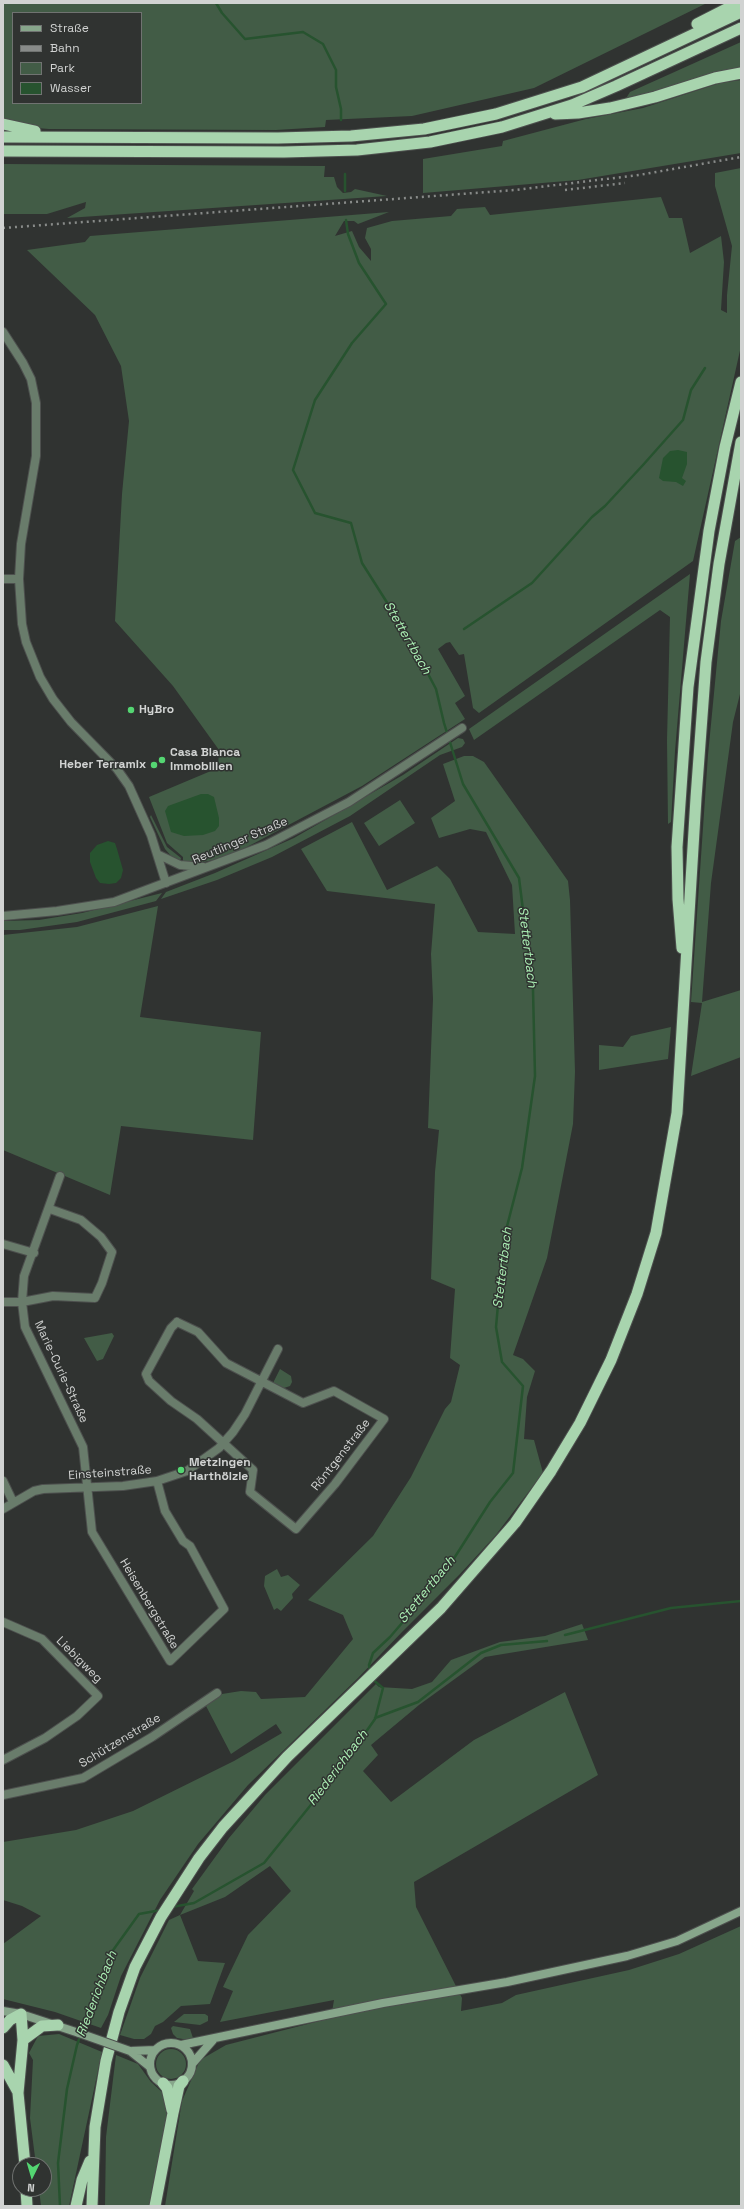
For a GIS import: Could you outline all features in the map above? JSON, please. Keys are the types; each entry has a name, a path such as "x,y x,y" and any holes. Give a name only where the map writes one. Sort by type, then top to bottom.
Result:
{"highway":[{"path":"677,41 697,24 738,3"},
{"path":"3,137 302,138 363,135 424,129 496,114 582,87 741,12"},
{"path":"3,151 235,153 357,150 454,138 548,114 609,90 741,28"},
{"path":"548,114 578,113 610,108 655,97 715,78 741,73"},
{"path":"3,124 23,130 49,131 71,137"},
{"path":"685,977 678,893 678,806 688,687 709,531 725,447 741,382"},
{"path":"92,2206 93,2155 99,2093 119,2012 135,1967 161,1917 175,1894 223,1827 287,1757 441,1608 515,1523 551,1471 580,1423 611,1360 637,1294 656,1233 677,1113 702,715 719,564 741,442"},
{"path":"3,2028 10,2020 22,2014 23,2040 18,2093 24,2157"},
{"path":"23,2040 42,2026 58,2025"},
{"path":"3,2065 18,2093"},
{"path":"156,2206 173,2113 179,2086 183,2081"},
{"path":"163,2083 167,2088 173,2113"},
{"path":"76,2206 82,2180 93,2155"}],"main road":[{"path":"130,2051 155,2050 168,2043 181,2045 213,2040 233,2033 383,2003 507,1982 627,1956 677,1941 741,1912"},
{"path":"3,2011 22,2014 58,2025 130,2051 150,2067 154,2076 163,2083 170,2084 183,2081 191,2070 192,2064 189,2054 181,2045"},
{"path":"192,2064 213,2040"},
{"path":"150,2067 151,2056 155,2050"}],"street":[{"path":"3,332 23,363 30,379 36,403 36,456 18,579 22,624 31,658 40,677 62,710 117,769 129,786 157,854 166,883"},
{"path":"3,579 18,579"},
{"name":"Reutlinger Straße","path":"3,916 57,911 114,902 266,845 336,809 462,728"},
{"path":"157,854 180,865 210,867"},
{"name":"Marie-Curie-Straße","path":"60,1176 50,1209 24,1276 22,1302 25,1327 83,1447 89,1487"},
{"path":"3,1302 22,1302 53,1296 95,1298 102,1283 112,1252 101,1237 81,1220 50,1209"},
{"path":"3,1244 34,1253"},
{"path":"223,1443 190,1413 171,1401 146,1374 171,1328 177,1322 198,1332 226,1363 261,1381"},
{"name":"Einsteinstraße","path":"3,1509 34,1491 43,1489 123,1486 157,1481 187,1471 202,1462 223,1443 239,1423 278,1349"},
{"name":"Röntgenstraße","path":"223,1443 253,1470 250,1492 296,1529 343,1474 384,1419 334,1391 303,1403 261,1381"},
{"path":"3,1481 13,1502"},
{"name":"Heisenbergstraße","path":"89,1487 92,1532 170,1661 224,1609 190,1546 183,1541 165,1511 157,1481"},
{"name":"Liebigweg","path":"3,1622 42,1639 98,1696 77,1716 45,1738 3,1760"},
{"name":"Schützenstraße","path":"3,1794 83,1778 152,1737 217,1693"}],"green space":[{"path":"3,3 707,3 534,88 412,116 326,120 325,127 276,130 49,129 24,127 3,120"},
{"path":"741,42 741,69 625,100 630,92"},
{"path":"741,80 741,153 578,180 423,193 423,159 502,146 503,141 586,119 643,108 720,83"},
{"path":"3,164 325,166 324,177 334,177 337,187 343,193 351,192 355,189 387,196 67,218 85,208 86,202 47,214 3,214"},
{"path":"741,168 741,346 693,561 479,713 473,708 464,654 459,655 450,642 446,643 438,649 465,696 455,703 465,719 362,786 230,856 200,863 183,862 183,857 167,843 149,797 218,768 219,750 173,686 115,621 122,494 129,421 121,366 95,315 27,250 85,242 90,236 389,212 358,224 354,221 344,221 335,236 352,231 359,247 371,261 371,249 365,238 367,228 392,221 451,216 457,209 485,207 490,215 661,197 669,218 682,218 690,253 721,236 724,262 721,310 727,313 727,295 732,246 715,186 715,173"},
{"path":"741,537 741,690 733,722 711,883 702,1002 741,990 741,1057 691,1076 702,1003 691,1002 708,755 721,621 735,541"},
{"path":"690,574 675,751 671,822 668,824 667,740 670,617 660,610 474,740 469,729"},
{"path":"458,738 463,739 465,743 462,747 440,755 350,816 272,857 217,880 161,899 166,892 215,873 294,838 403,775"},
{"path":"464,756 473,756 484,762 568,881 570,900 575,1072 573,1124 547,1258 513,1355 523,1359 535,1371 527,1397 524,1439 534,1440 543,1473 495,1536 460,1574 358,1678 248,1785 198,1844 160,1900 121,1976 108,2015 101,2028 55,2012 3,1999 3,1944 41,1916 22,1906 3,1900 3,1842 76,1830 133,1811 234,1761 282,1733 276,1724 231,1754 205,1704 222,1694 241,1691 256,1692 261,1699 305,1697 353,1639 343,1615 308,1600 373,1536 411,1477 445,1409 451,1402 460,1365 450,1358 455,1289 431,1279 435,1172 439,1130 428,1128 433,999 431,954 435,904 327,891 301,849 352,822 387,890 437,866 450,879 478,932 515,934 512,885 486,832 470,829 439,838 431,818 455,801 443,764"},
{"path":"400,800 415,823 379,846 364,823"},
{"path":"151,815 167,847 181,858 180,861 172,857 165,849 150,817"},
{"path":"162,893 156,901 77,922 20,930 3,930 3,921 39,920 82,913"},
{"path":"158,906 140,1017 261,1032 253,1140 121,1126 110,1195 3,1150 3,935 77,927"},
{"path":"671,1027 668,1059 599,1070 599,1045 623,1047 631,1036"},
{"path":"112,1333 114,1336 103,1359 97,1361 84,1338"},
{"path":"280,1369 291,1376 292,1382 290,1386 284,1388 273,1383"},
{"path":"277,1569 281,1577 288,1575 300,1585 292,1594 293,1598 281,1611 277,1608 274,1610 264,1586 265,1576"},
{"path":"582,1624 588,1640 485,1657 419,1705 371,1745 378,1755 363,1771 391,1802 474,1740 565,1692 598,1775 414,1882 416,1907 462,1998 461,2011 502,2003 516,1995 629,1970 679,1954 741,1926 741,2206 165,2206 182,2101 200,2060 226,2045 331,2018 334,2000 220,2022 233,1991 223,1987 248,1935 291,1891 270,1866 225,1897 180,1915 194,1891 192,1889 229,1838 265,1795 376,1684 379,1687 412,1689 432,1682 451,1660 500,1642 545,1636"},
{"path":"180,1915 198,1961 225,1963 210,2004 181,2006 163,2022 155,2026 151,2034 144,2039 134,2039 120,2035 140,1978 169,1920"},
{"path":"184,2014 205,2014 208,2016 208,2021 200,2025 174,2022"},
{"path":"173,2026 190,2029 194,2041 177,2038 173,2034 171,2028"},
{"path":"59,2034 102,2052 69,2206 41,2206 40,2197 52,2197 52,2157 35,2157 30,2118 33,2060 29,2053 38,2036"},
{"path":"171,2049 182,2053 186,2064 182,2075 171,2079 160,2075 156,2064 160,2053"},
{"path":"116,2055 138,2064 151,2082 164,2094 168,2112 151,2206 105,2206 106,2137"}],"water":[{"path":"678,450 687,452 687,464 682,478 686,481 683,486 676,482 663,481 659,478 663,458 670,451"},
{"path":"201,794 208,794 214,797 219,818 219,826 215,831 203,835 184,836 171,832 165,811 168,806"},
{"path":"108,841 115,843 123,870 121,878 116,883 109,884 100,883 96,878 90,862 90,853 97,845"}],"waterway":[{"name":"Stettertbach","path":"216,3 222,13 245,39 303,32 323,44 336,70 336,87 341,109 341,120"},
{"name":"Stettertbach","path":"345,174 345,191"},
{"name":"Stettertbach","path":"346,220 348,234 359,263 386,304 352,343 315,400 293,470 315,513 351,523 362,563 407,634 436,689 444,723 463,784 519,878 533,990 535,1076 522,1168 504,1238 496,1327 502,1362 523,1386 513,1473 490,1502 444,1574 390,1637 373,1653 369,1665 370,1672"},
{"path":"464,629 532,583 592,517 605,506 643,465 683,420 691,390 705,368"},
{"path":"565,1635 671,1608 741,1601"},
{"path":"375,1718 418,1702 481,1653 501,1645 547,1641"},
{"name":"Riederichbach","path":"172,1907 194,1903 264,1863 339,1770 375,1719 383,1688 372,1679"},
{"name":"Riederichbach","path":"60,2206 58,2163 67,2089 77,2045 111,1953 139,1914 161,1910"}],"railway":[{"path":"3,228 515,190 639,175 741,157"},
{"path":"565,190 625,183"}],"place":[{"name":"HyBro","path":"131,710"},
{"name":"Casa Blanca Immobilien","path":"162,760"},
{"name":"Heber Terramix","path":"154,765"},
{"name":"Metzingen Harthölzle","path":"181,1470"}]}
